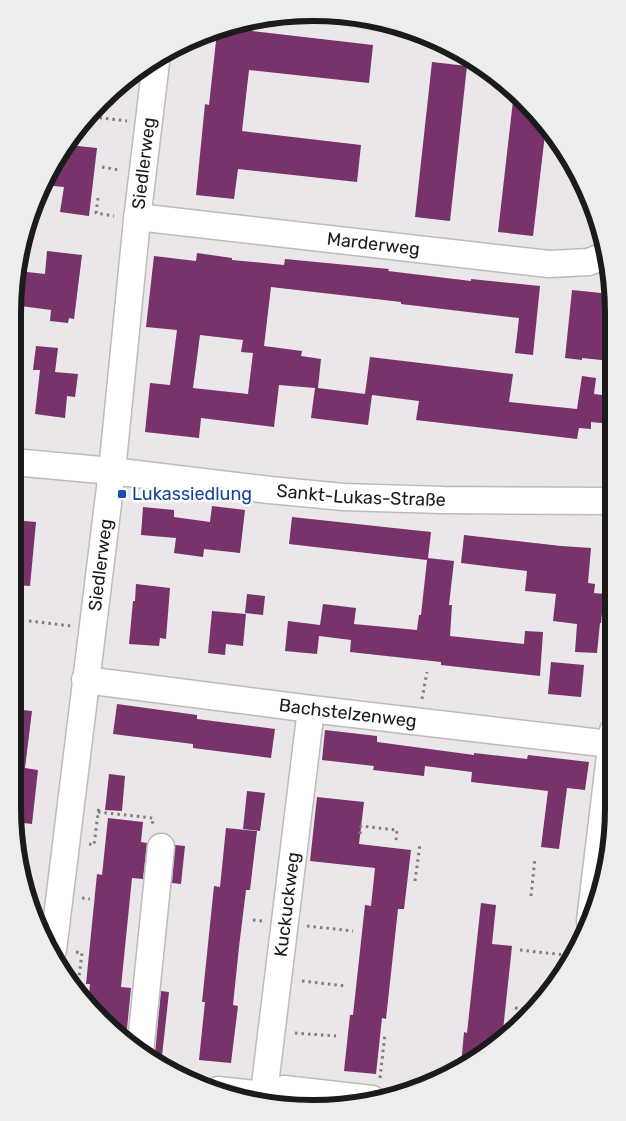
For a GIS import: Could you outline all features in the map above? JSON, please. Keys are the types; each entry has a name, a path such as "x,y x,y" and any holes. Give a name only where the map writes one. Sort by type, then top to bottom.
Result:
{"street":[{"name":"Siedlerweg","path":"54,942 112,471 137,218 155,67"},
{"name":"Marderweg","path":"137,218 549,264 589,262 599,258"},
{"name":"Sankt-Lukas-Straße","path":"21,463 343,497 605,501"},
{"name":"Bachstelzenweg","path":"85,680 311,709 605,737"},
{"name":"Kuckuckweg","path":"264,1095 311,709"},
{"path":"594,887 605,796"},
{"path":"141,1043 161,847"},
{"path":"269,1096 284,1089 376,1089"}],"path":[{"path":"97,117 149,123"},
{"path":"98,198 96,213 137,218"},
{"path":"29,621 92,628"},
{"path":"98,812 153,818 152,840 161,847"},
{"path":"360,834 361,826 397,830 396,840"},
{"path":"415,881 420,844"},
{"path":"532,896 535,858"},
{"path":"284,924 354,931"},
{"path":"520,950 565,955"},
{"path":"278,979 346,986"},
{"path":"514,1008 524,1009"},
{"path":"271,1031 336,1036"},
{"path":"376,1089 385,1034"}],"building":[{"path":"252,28 252,31 373,45 369,83 249,70 242,131 361,145 357,182 238,169 234,199 196,195 205,104 209,105 216,38"},
{"path":"432,62 467,66 450,221 415,217"},
{"path":"513,101 545,136 533,236 498,232"},
{"path":"74,146 97,148 89,216 60,212 64,187 50,186"},
{"path":"47,251 82,255 74,319 69,318 68,323 50,321 51,310 21,306 25,272 45,274"},
{"path":"197,253 232,258 232,260 284,265 285,259 389,269 388,271 471,281 471,279 540,286 533,355 515,353 519,318 271,287 264,346 302,351 301,356 321,359 318,388 365,394 370,357 513,374 509,402 577,409 582,376 596,378 594,394 605,395 605,423 591,422 591,429 579,428 577,439 416,420 419,401 372,395 368,425 311,418 315,388 279,385 274,427 201,418 199,438 145,432 150,383 170,385 177,330 146,327 154,256 196,261","holes":["200,335 243,340 241,352 253,353 248,394 193,388"]},
{"path":"572,290 604,293 605,360 565,358"},
{"path":"36,346 58,348 55,372 78,374 75,397 67,396 65,418 35,414 40,370 33,370"},
{"path":"212,506 245,510 240,553 204,549 203,557 174,553 176,538 141,535 143,507 174,510 174,517 210,522"},
{"path":"292,517 431,532 428,558 454,561 449,605 452,605 450,636 524,644 525,631 543,632 540,676 350,652 351,640 319,636 317,654 285,651 288,621 320,625 323,604 356,608 354,624 417,630 419,615 421,615 427,560 289,544"},
{"path":"21,521 36,522 30,586 21,585"},
{"path":"464,535 591,548 588,583 595,584 594,593 604,594 597,653 575,652 577,624 553,621 556,594 525,591 527,571 461,563"},
{"path":"136,584 170,588 166,639 160,638 159,646 129,644"},
{"path":"247,594 265,596 263,615 245,613"},
{"path":"212,611 246,614 243,646 226,644 225,655 208,653"},
{"path":"551,662 584,665 581,697 548,694"},
{"path":"117,704 197,715 197,719 275,729 271,758 193,748 193,744 113,734"},
{"path":"21,710 32,711 25,768 38,770 32,824 22,823"},
{"path":"325,730 377,736 377,742 474,755 474,753 527,759 528,755 589,762 585,790 567,788 559,849 541,847 548,791 471,782 472,772 425,766 424,776 373,770 374,766 322,760"},
{"path":"109,774 125,776 122,811 105,810"},
{"path":"247,791 265,793 260,831 243,829"},
{"path":"317,797 364,802 359,844 411,850 404,909 398,909 386,1019 382,1018 376,1074 344,1071 350,1015 353,1015 365,905 371,906 375,868 310,861"},
{"path":"108,818 143,822 141,842 147,843 143,879 132,878 121,987 131,988 127,1032 89,994 90,984 86,984 97,874 102,875"},
{"path":"226,828 257,831 250,890 246,890 239,947 233,1005 238,1006 231,1063 199,1060 205,1002 202,1002 214,886 220,887"},
{"path":"175,845 185,846 181,884 172,883"},
{"path":"481,903 496,905 492,944 512,946 503,1029 462,1059 464,1032 467,1033"},
{"path":"161,991 169,992 162,1058 155,1054"}],"place":[{"name":"Lukassiedlung","path":"122,494"}]}
